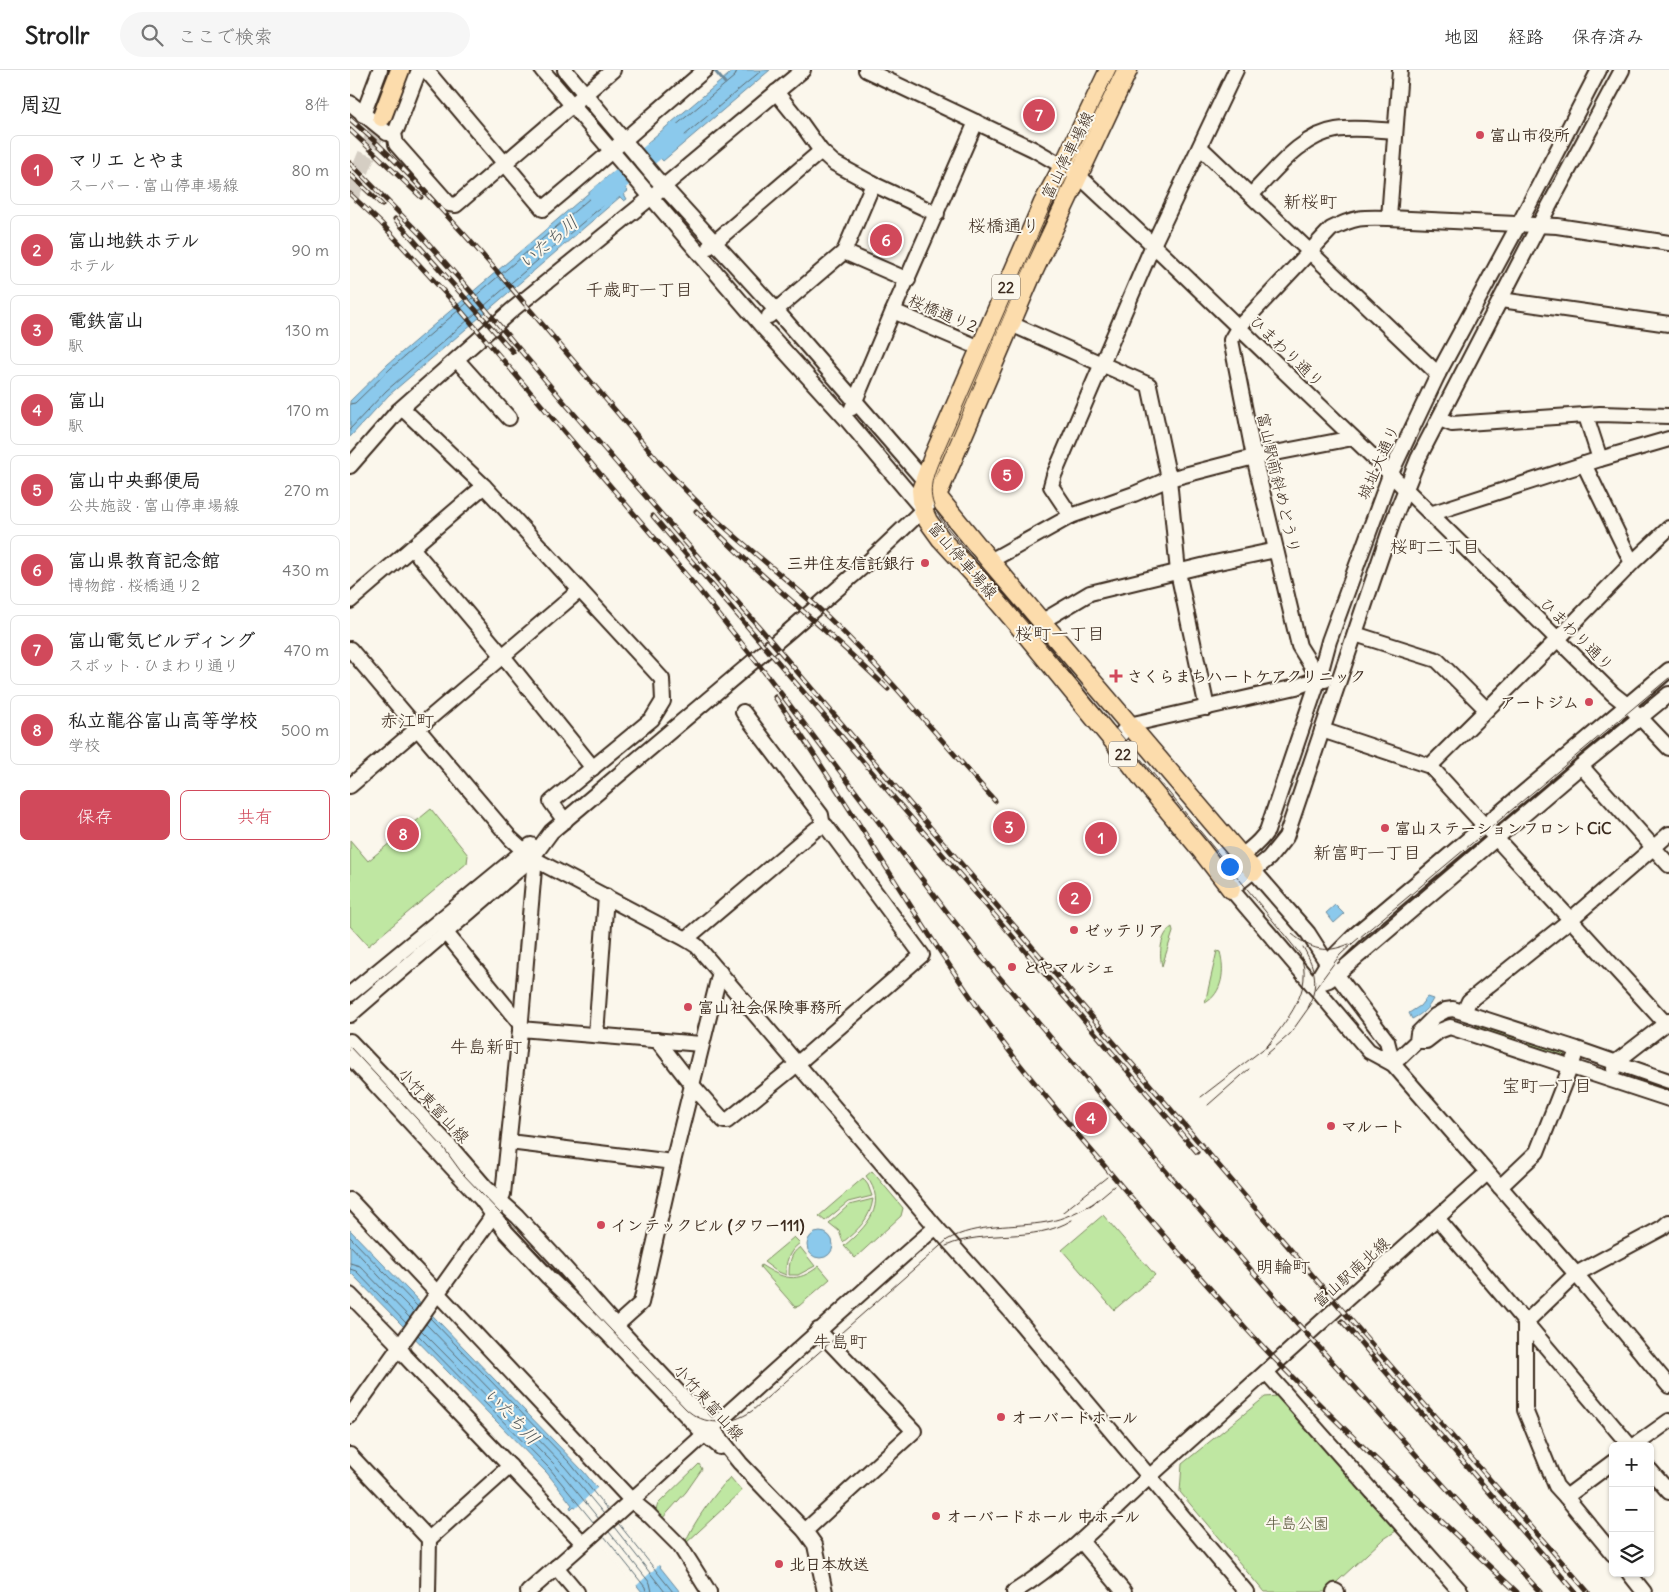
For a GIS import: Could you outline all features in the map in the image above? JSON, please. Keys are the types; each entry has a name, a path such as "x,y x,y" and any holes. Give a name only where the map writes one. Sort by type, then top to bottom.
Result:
{"main road":[{"path":"382,117 400,70"},
{"name":"富山停車場線","path":"1109,70 1011,324 937,496 990,562 1254,871"},
{"name":"富山停車場線","path":"1128,70 1071,171 1043,203 924,480 921,497 923,510 937,534 988,590 1114,742 1231,890"}],"street":[{"path":"363,115 380,70"},
{"path":"419,70 394,133 396,144 448,204 456,205 613,70"},
{"path":"426,70 544,209 615,154 705,70"},
{"path":"542,70 760,324 848,421 923,510"},
{"path":"350,1016 446,933 551,832 852,576 937,496 776,310 659,181 564,70"},
{"path":"350,466 398,411 659,181 803,70"},
{"name":"ひまわり通り","path":"866,70 1033,149 1071,171 1154,245 1613,694 1627,704 1669,748"},
{"path":"1071,516 1051,486 1054,475 1154,245 1236,70"},
{"path":"1389,218 1400,70"},
{"name":"城址大通り","path":"1218,872 1241,857 1267,830 1333,632 1390,475 1438,374 1599,70"},
{"path":"1622,70 1539,225 1418,459 1405,490 1286,837 1274,852 1231,890 1369,1051 1392,1064 1500,1186 1669,1386"},
{"path":"776,92 801,123 820,151 834,163 936,214"},
{"path":"350,103 387,133 394,133"},
{"path":"848,421 893,311 976,122"},
{"path":"1251,195 1294,152 1306,142 1322,133 1352,128 1395,131"},
{"path":"1200,147 1438,374"},
{"path":"700,254 820,151"},
{"path":"760,324 844,252 873,184"},
{"path":"1238,328 1331,229 1351,219 1389,218 1557,226 1669,244"},
{"path":"844,252 908,280"},
{"path":"1501,300 1669,324"},
{"name":"桜橋通り2","path":"893,311 980,348"},
{"path":"1011,324 1149,386 1169,480 1178,572 1207,708"},
{"name":"富山駅前斜めどうり","path":"1238,328 1231,340 1254,458 1299,646 1319,678"},
{"path":"457,360 509,418"},
{"path":"398,411 404,410 484,486 662,679 663,701 652,719 551,802 565,821"},
{"path":"1440,419 1452,424 1586,416 1669,416"},
{"path":"1586,416 1600,459"},
{"path":"990,562 1071,516 1169,480 1254,458 1352,438"},
{"path":"1430,514 1584,464 1669,439"},
{"path":"1584,464 1632,563"},
{"path":"350,601 484,486"},
{"path":"1430,766 1669,528"},
{"path":"412,548 502,655 593,768"},
{"path":"1041,622 1090,593 1276,550"},
{"path":"350,786 580,590"},
{"path":"1355,634 1437,660 1486,709"},
{"path":"350,649 511,839 528,854 697,946 1150,1476 1246,1592"},
{"path":"1314,985 1328,962 1356,934 1669,670"},
{"path":"1114,742 1129,725 1296,687 1319,678 1338,685"},
{"path":"1314,985 1329,980 1337,974 1581,766 1669,694"},
{"path":"743,712 821,815 823,827"},
{"path":"1322,730 1430,766 1570,920 1667,1022 1616,1062 1610,1080"},
{"path":"1581,766 1669,865"},
{"path":"657,1040 692,1085 724,1121 728,1121 797,1064 922,955 826,826 816,830 686,939"},
{"path":"1464,1012 1469,1001 1570,920 1669,834"},
{"path":"350,994 528,854"},
{"path":"350,1416 489,1222 503,1194 521,1027 534,869 528,854"},
{"path":"1254,871 1308,933 1387,1041 1392,1064"},
{"path":"596,1035 606,896"},
{"path":"446,933 521,1027 701,1044"},
{"path":"612,1330 641,1303 701,1044 720,972"},
{"path":"1417,1042 1418,1033 1435,1016 1446,1010 1464,1012 1669,1081"},
{"path":"1392,1064 1417,1042 1426,1041 1438,1031 1450,1026 1669,1099"},
{"name":"小竹東富山線","path":"350,1041 447,1143 486,1188 556,1258 612,1330 805,1531 815,1544 825,1592"},
{"path":"1500,1186 1537,1152 1577,1049"},
{"name":"小竹東富山線","path":"350,1057 493,1213 506,1232 548,1277 612,1330"},
{"path":"509,1142 673,1162"},
{"name":"富山駅南北線","path":"1014,1592 1031,1582 1081,1541 1150,1476 1487,1173"},
{"path":"350,1200 435,1297 629,1503 648,1514 680,1546 709,1592"},
{"path":"1436,1218 1627,1442"},
{"path":"528,1592 629,1503 818,1330 936,1227"},
{"path":"1609,1549 1556,1486 1525,1410 1525,1323 1576,1274 1666,1228"},
{"path":"350,1295 395,1341 403,1344 510,1466 586,1541"},
{"path":"805,1531 914,1431 818,1330"},
{"path":"1266,1372 1462,1592"},
{"path":"1640,1442 1669,1421"},
{"path":"350,1456 429,1539 428,1592"},
{"path":"1566,1497 1609,1465"},
{"path":"429,1539 510,1466"},
{"path":"1654,1475 1669,1492"},
{"path":"1081,1541 1124,1592"},
{"path":"556,1567 577,1592"},
{"path":"1632,1577 1644,1592"}],"green space":[{"path":"431,809 468,855 467,863 368,946 350,926 350,840 368,861"},
{"path":"1172,927 1173,932 1162,966 1161,945 1168,930"},
{"path":"1217,951 1220,952 1222,959 1221,980 1216,993 1205,1003"},
{"path":"1476,1024 1515,1036 1516,1039 1514,1041 1476,1028"},
{"path":"1531,1040 1565,1053 1564,1056 1532,1046 1528,1042"},
{"path":"872,1171 903,1208 901,1216 855,1258 844,1246 860,1231 872,1215 875,1206 875,1196 873,1187 866,1176"},
{"path":"863,1178 872,1196 848,1202 825,1221 819,1216"},
{"path":"873,1199 869,1212 862,1224 843,1242 839,1231 829,1223 849,1205"},
{"path":"1103,1215 1155,1275 1114,1310 1062,1250"},
{"path":"794,1237 800,1243 788,1257 786,1275 776,1271 764,1262"},
{"path":"800,1247 815,1266 798,1275 789,1275 791,1260 794,1253"},
{"path":"761,1265 776,1274 790,1278 804,1275 819,1266 830,1279 799,1306 795,1307 760,1267"},
{"name":"牛島公園","path":"1277,1396 1396,1531 1381,1541 1326,1592 1264,1592 1180,1492 1182,1464 1265,1397"},
{"path":"699,1464 702,1469 686,1492 661,1520 656,1512 658,1504"},
{"path":"730,1477 742,1491 684,1545 688,1535 710,1501"}],"water":[{"path":"734,70 770,70 663,161 647,143"},
{"name":"いたち川","path":"612,173 628,191 624,194 627,199 624,201 620,197 389,395 350,437 350,401 388,364"},
{"path":"1335,905 1344,914 1334,923 1326,913"},
{"path":"1427,997 1433,999 1429,1006 1412,1019 1409,1013 1420,1006"},
{"path":"350,1230 584,1472 680,1592 642,1592 574,1506 571,1509 572,1505 547,1473 350,1272"},
{"path":"820,1232 829,1236 833,1245 829,1254 820,1258 811,1254 807,1245 811,1236"}],"pier":[{"path":"599,1486 660,1564 635,1587 574,1510"}],"waterway":[{"path":"714,70 725,83"},
{"name":"いたち川","path":"599,197 675,134"}],"tunnel":[{"path":"350,196 382,117"}],"tram line":[{"path":"1116,70 1055,196 940,459 933,477 931,494 935,509 946,526 1161,783 1300,954 1304,967 1304,980 1301,992 1290,1015 1266,1048"},
{"path":"1315,989 1340,955 1353,943 1669,678"},
{"path":"1292,934 1306,944 1319,949 1333,949 1349,944"},
{"path":"1303,947 1311,963 1315,984 1308,1008"},
{"path":"1266,1055 1290,1034 1312,1003"},
{"path":"1201,1097 1271,1043"},
{"path":"350,1047 443,1147 462,1173 685,1408 692,1414 709,1421 727,1421 744,1416 752,1411 947,1240 983,1228 1053,1221 1094,1203"},
{"path":"1208,1105 1249,1069"},
{"path":"1063,1212 1107,1177"},
{"path":"1090,1206 1114,1186"},
{"path":"946,1246 977,1238 1041,1232 1072,1220"}],"railway":[{"path":"350,119 394,160 463,233 694,499 811,601 852,641 995,801"},
{"path":"350,130 421,197"},
{"path":"350,163 420,234 472,293 1343,1311 1588,1592"},
{"path":"350,174 382,205"},
{"path":"350,194 381,223 457,306 699,590 770,679 950,916 1057,1045 1297,1323 1540,1592"},
{"path":"395,219 513,352"},
{"path":"696,511 743,557 888,689"},
{"path":"653,516 1197,1152"},
{"path":"775,697 971,998 1042,1092 1189,1265 1268,1352 1360,1444 1517,1592"},
{"path":"1342,1321 1575,1592"}],"place":[{"name":"富山電気ビルディング","path":"1039,115"},
{"name":"富山市役所","path":"1480,135"},
{"name":"富山県教育記念館","path":"886,240"},
{"name":"富山中央郵便局","path":"1007,475"},
{"name":"三井住友信託銀行","path":"925,563"},
{"name":"さくらまちハートケアクリニック","path":"1116,676"},
{"name":"アートジム","path":"1589,702"},
{"name":"電鉄富山","path":"1009,827"},
{"name":"富山ステーションフロントCiC","path":"1385,828"},
{"name":"私立龍谷富山高等学校","path":"403,834"},
{"name":"マリエ とやま","path":"1101,838"},
{"name":"富山地鉄ホテル","path":"1075,898"},
{"name":"ゼッテリア","path":"1074,930"},
{"name":"とやマルシェ","path":"1012,967"},
{"name":"富山社会保険事務所","path":"688,1007"},
{"name":"富山","path":"1091,1118"},
{"name":"マルート","path":"1331,1126"},
{"name":"インテックビル (タワー111)","path":"601,1225"},
{"name":"オーバードホール","path":"1001,1417"},
{"name":"オーバードホール 中ホール","path":"936,1516"},
{"name":"北日本放送","path":"779,1564"}],"district":[{"name":"新桜町","path":"1310,201"},
{"name":"桜橋通り","path":"1004,225"},
{"name":"千歳町一丁目","path":"639,289"},
{"name":"桜町二丁目","path":"1435,546"},
{"name":"桜町一丁目","path":"1060,633"},
{"name":"赤江町","path":"407,720"},
{"name":"新富町一丁目","path":"1367,852"},
{"name":"牛島新町","path":"486,1046"},
{"name":"宝町一丁目","path":"1547,1085"},
{"name":"明輪町","path":"1283,1266"},
{"name":"牛島町","path":"840,1341"}]}
